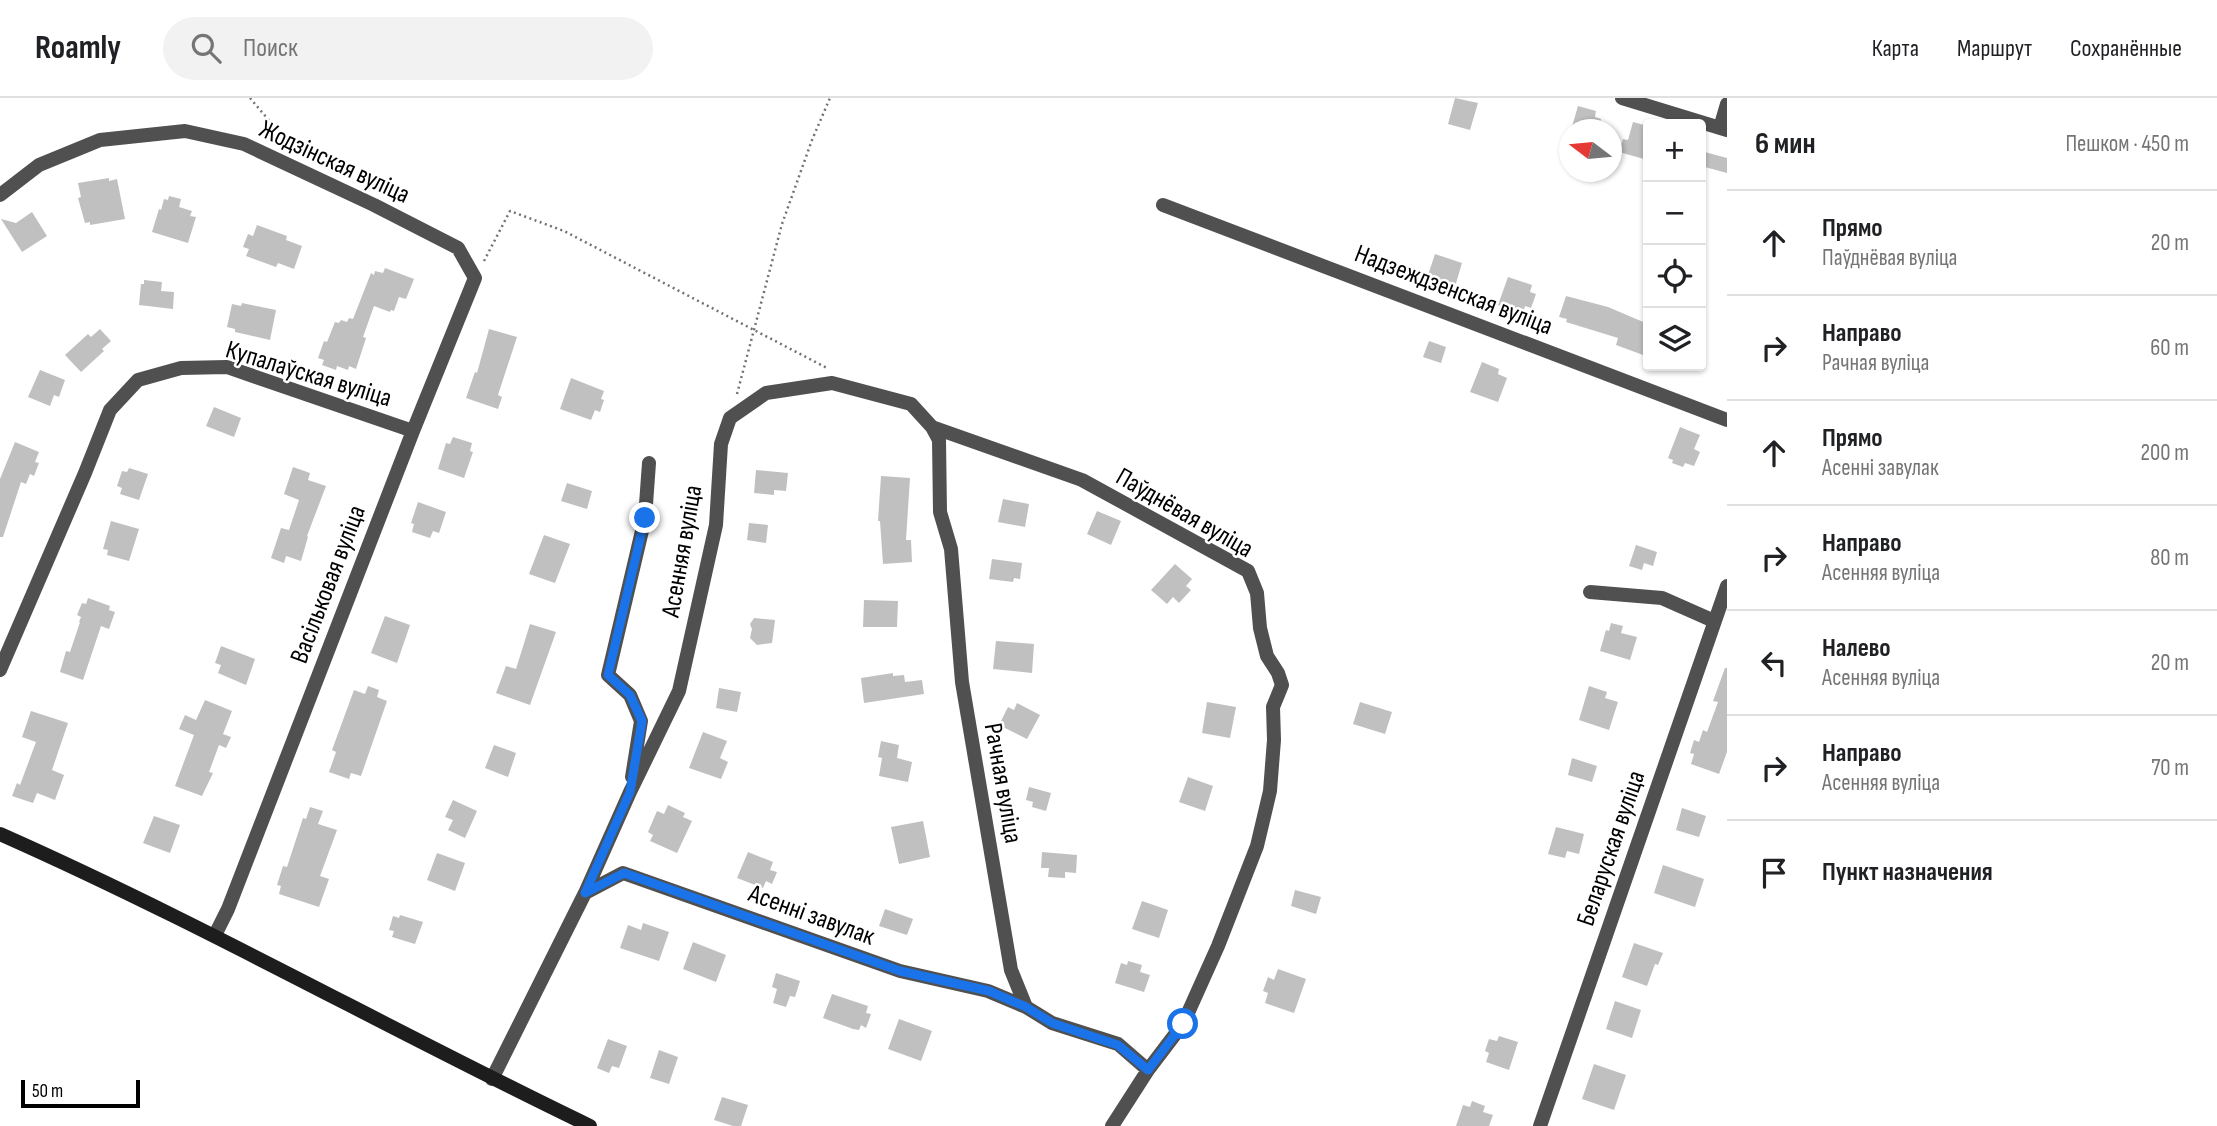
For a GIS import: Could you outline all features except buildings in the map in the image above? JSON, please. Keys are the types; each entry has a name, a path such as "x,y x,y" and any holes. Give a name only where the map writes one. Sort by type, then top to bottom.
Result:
{"street":[{"path":"1622,98 1724,129 1727,104"},
{"name":"Жодзінская вуліца","path":"0,195 39,165 100,140 185,131 244,144 374,205 458,248 475,278"},
{"name":"Надзеждзенская вуліца","path":"1163,205 1727,420"},
{"name":"Васільковая вуліца","path":"215,935 228,909 413,430 475,278"},
{"name":"Купалаўская вуліца","path":"0,670 110,410 138,380 181,368 227,368 413,430"},
{"path":"730,418 766,393 833,378 911,404 932,427"},
{"name":"Асенняя вуліца","path":"492,1079 585,893 679,691 716,525 721,444 730,418"},
{"name":"Рачная вуліца","path":"932,427 939,440 940,512 951,549 962,682 1012,970 1026,1007"},
{"name":"Паўднёвая вуліца","path":"932,427 1082,480 1248,571 1257,593 1260,628 1267,656 1282,685 1273,707 1274,740 1268,802 1257,846 1219,946 1183,1024 1148,1070 1112,1126"},
{"name":"Асенняя вуліца","path":"630,792 642,721 630,695 608,675 645,518 649,463"},
{"name":"Беларуская вуліца","path":"1540,1126 1708,618 1727,586"},
{"path":"1590,592 1661,598 1708,618"},
{"path":"0,834 86,872 215,935 492,1079 590,1126"},
{"name":"Асенні завулак","path":"585,893 624,873 900,971 989,991 1026,1007"},
{"path":"1026,1007 1052,1023 1118,1045 1148,1070"}],"path":[{"path":"250,98 295,150"},
{"path":"730,418 782,224 830,98"},
{"path":"475,278 510,211 564,231 754,331 833,378"}],"route":[{"path":"645,518 608,675 630,695 642,721 630,792 585,893 624,873 900,971 989,991 1026,1007 1052,1023 1118,1045 1148,1070 1183,1024"}]}
